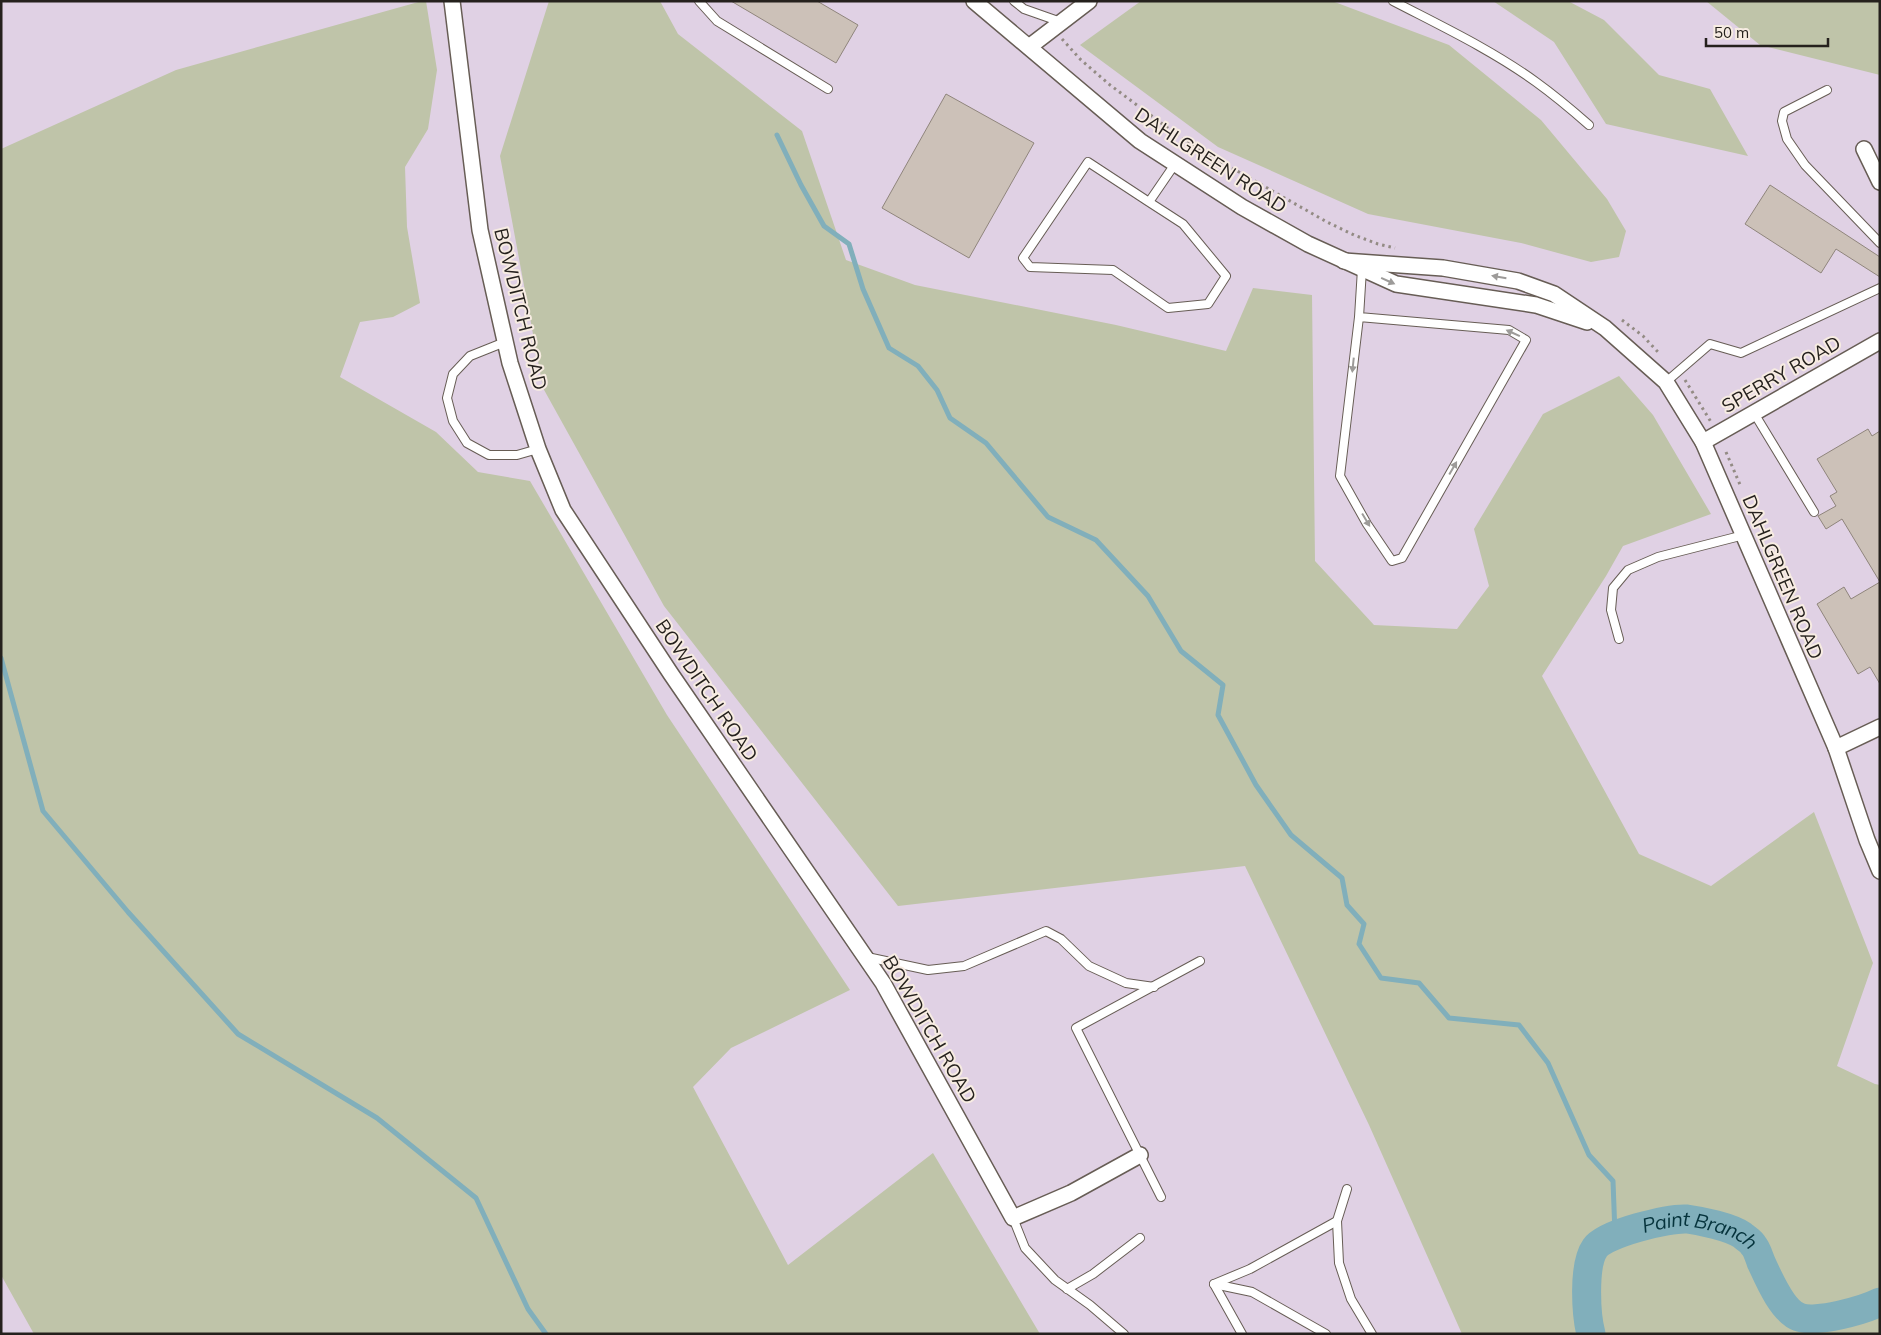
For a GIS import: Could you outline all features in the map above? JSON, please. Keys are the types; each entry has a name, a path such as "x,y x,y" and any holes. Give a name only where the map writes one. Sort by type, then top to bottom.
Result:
{"street":[{"name":"BOWDITCH ROAD","path":"452,1 480,230 510,363 538,449 564,510 671,674 883,983 1013,1218"},
{"name":"DAHLGREEN ROAD","path":"974,1 1140,141 1242,207 1308,244 1396,284 1536,305 1604,328"},
{"path":"1029,47 1089,1"},
{"path":"1864,149 1880,182"},
{"name":"DAHLGREEN ROAD","path":"1344,261 1443,268 1518,281 1554,294 1671,377 1703,442 1836,748 1880,871"},
{"name":"SPERRY ROAD","path":"1703,442 1880,341"},
{"path":"1836,748 1880,727"},
{"path":"1013,1218 1071,1193 1140,1155"}],"lane":[{"path":"699,1 716,21 828,89"},
{"path":"1014,1 1024,9 1056,25"},
{"path":"1393,1 1448,29 1502,60 1535,82 1589,125"},
{"path":"1827,90 1784,112 1782,121 1787,139 1805,165 1880,243"},
{"path":"1088,162 1149,202 1183,224 1226,276 1208,304 1168,308 1113,270 1030,267 1023,258 1088,162"},
{"path":"1149,202 1175,164"},
{"path":"1358,317 1509,330 1526,340 1402,558 1392,561 1340,476 1362,269"},
{"path":"1671,377 1710,344 1740,353 1880,288"},
{"path":"505,342 470,356 453,374 447,398 453,421 467,443 489,455 517,455 538,449"},
{"path":"1754,413 1814,512"},
{"path":"1619,639 1611,610 1613,588 1628,570 1658,556 1744,535"},
{"path":"865,957 928,970 964,966 1046,931 1061,939 1089,966 1126,983 1154,987"},
{"path":"1161,1197 1076,1028 1200,961"},
{"path":"1347,1189 1337,1221 1339,1263 1351,1299 1372,1334"},
{"path":"1013,1218 1025,1248 1055,1280 1090,1305 1124,1334"},
{"path":"1214,1284 1250,1270 1337,1221"},
{"path":"1067,1289 1093,1274 1140,1238"},
{"path":"1214,1284 1242,1334"},
{"path":"1214,1284 1252,1292 1326,1334"}],"path":[{"path":"1056,25 1081,60 1110,85 1188,143 1327,222 1370,241 1397,248"},
{"path":"1618,317 1643,336 1660,354"},
{"path":"1671,377 1686,382 1708,416 1744,493"}],"shaded area":[{"path":"1,1 1880,1 1880,1334 1,1334"}],"green space":[{"path":"426,1 437,70 428,129 405,167 407,227 420,303 393,317 360,322 340,377 436,432 478,472 530,481 667,715 850,990 731,1048 693,1087 788,1265 933,1153 1040,1334 34,1334 1,1275 1,149 176,70"},
{"path":"549,1 660,1 678,34 802,131 846,260 915,285 1116,325 1226,351 1253,288 1312,295 1315,561 1374,625 1457,629 1489,586 1474,529 1543,414 1619,376 1653,415 1711,514 1623,546 1542,676 1639,854 1711,886 1814,812 1873,963 1837,1066 1880,1085 1880,1334 1462,1334 1369,1125 1245,866 898,906 664,606 543,388 500,156"},
{"path":"1141,1 1332,1 1449,45 1541,120 1607,199 1626,231 1619,257 1591,262 1521,243 1368,214 1218,147 1080,45"},
{"path":"1493,1 1568,1 1604,20 1659,75 1710,89 1748,156 1606,124 1554,42"},
{"path":"1706,1 1880,1 1880,75 1760,45"}],"building":[{"path":"731,1 817,1 858,25 836,63"},
{"path":"946,94 1034,143 969,258 882,208"},
{"path":"1770,185 1880,257 1880,277 1836,249 1821,273 1745,224"},
{"path":"1868,429 1872,436 1880,431 1880,582 1842,519 1826,529 1818,516 1836,506 1830,496 1837,492 1817,459"},
{"path":"1880,582 1880,684 1870,667 1858,674 1817,604 1844,587 1851,599"}],"waterway":[{"path":"777,135 801,185 824,226 849,244 863,289 889,348 918,366 937,390 950,418 986,443 1048,517 1096,540 1148,596 1181,651 1223,685 1218,715 1256,785 1291,835 1342,878 1347,905 1364,924 1359,944 1381,978 1419,983 1449,1018 1519,1025 1548,1063 1589,1155 1613,1181 1615,1234"},
{"path":"1,658 43,811 128,912 238,1034 377,1118 476,1198 528,1309 546,1334"},
{"name":"Paint Branch","path":"1591,1334 1587,1303 1587,1278 1591,1256 1595,1248 1601,1242 1611,1237 1638,1227 1678,1219 1708,1223 1742,1235 1756,1249 1767,1276 1781,1301 1793,1314 1799,1317 1806,1319 1827,1317 1863,1309 1880,1302"}]}
